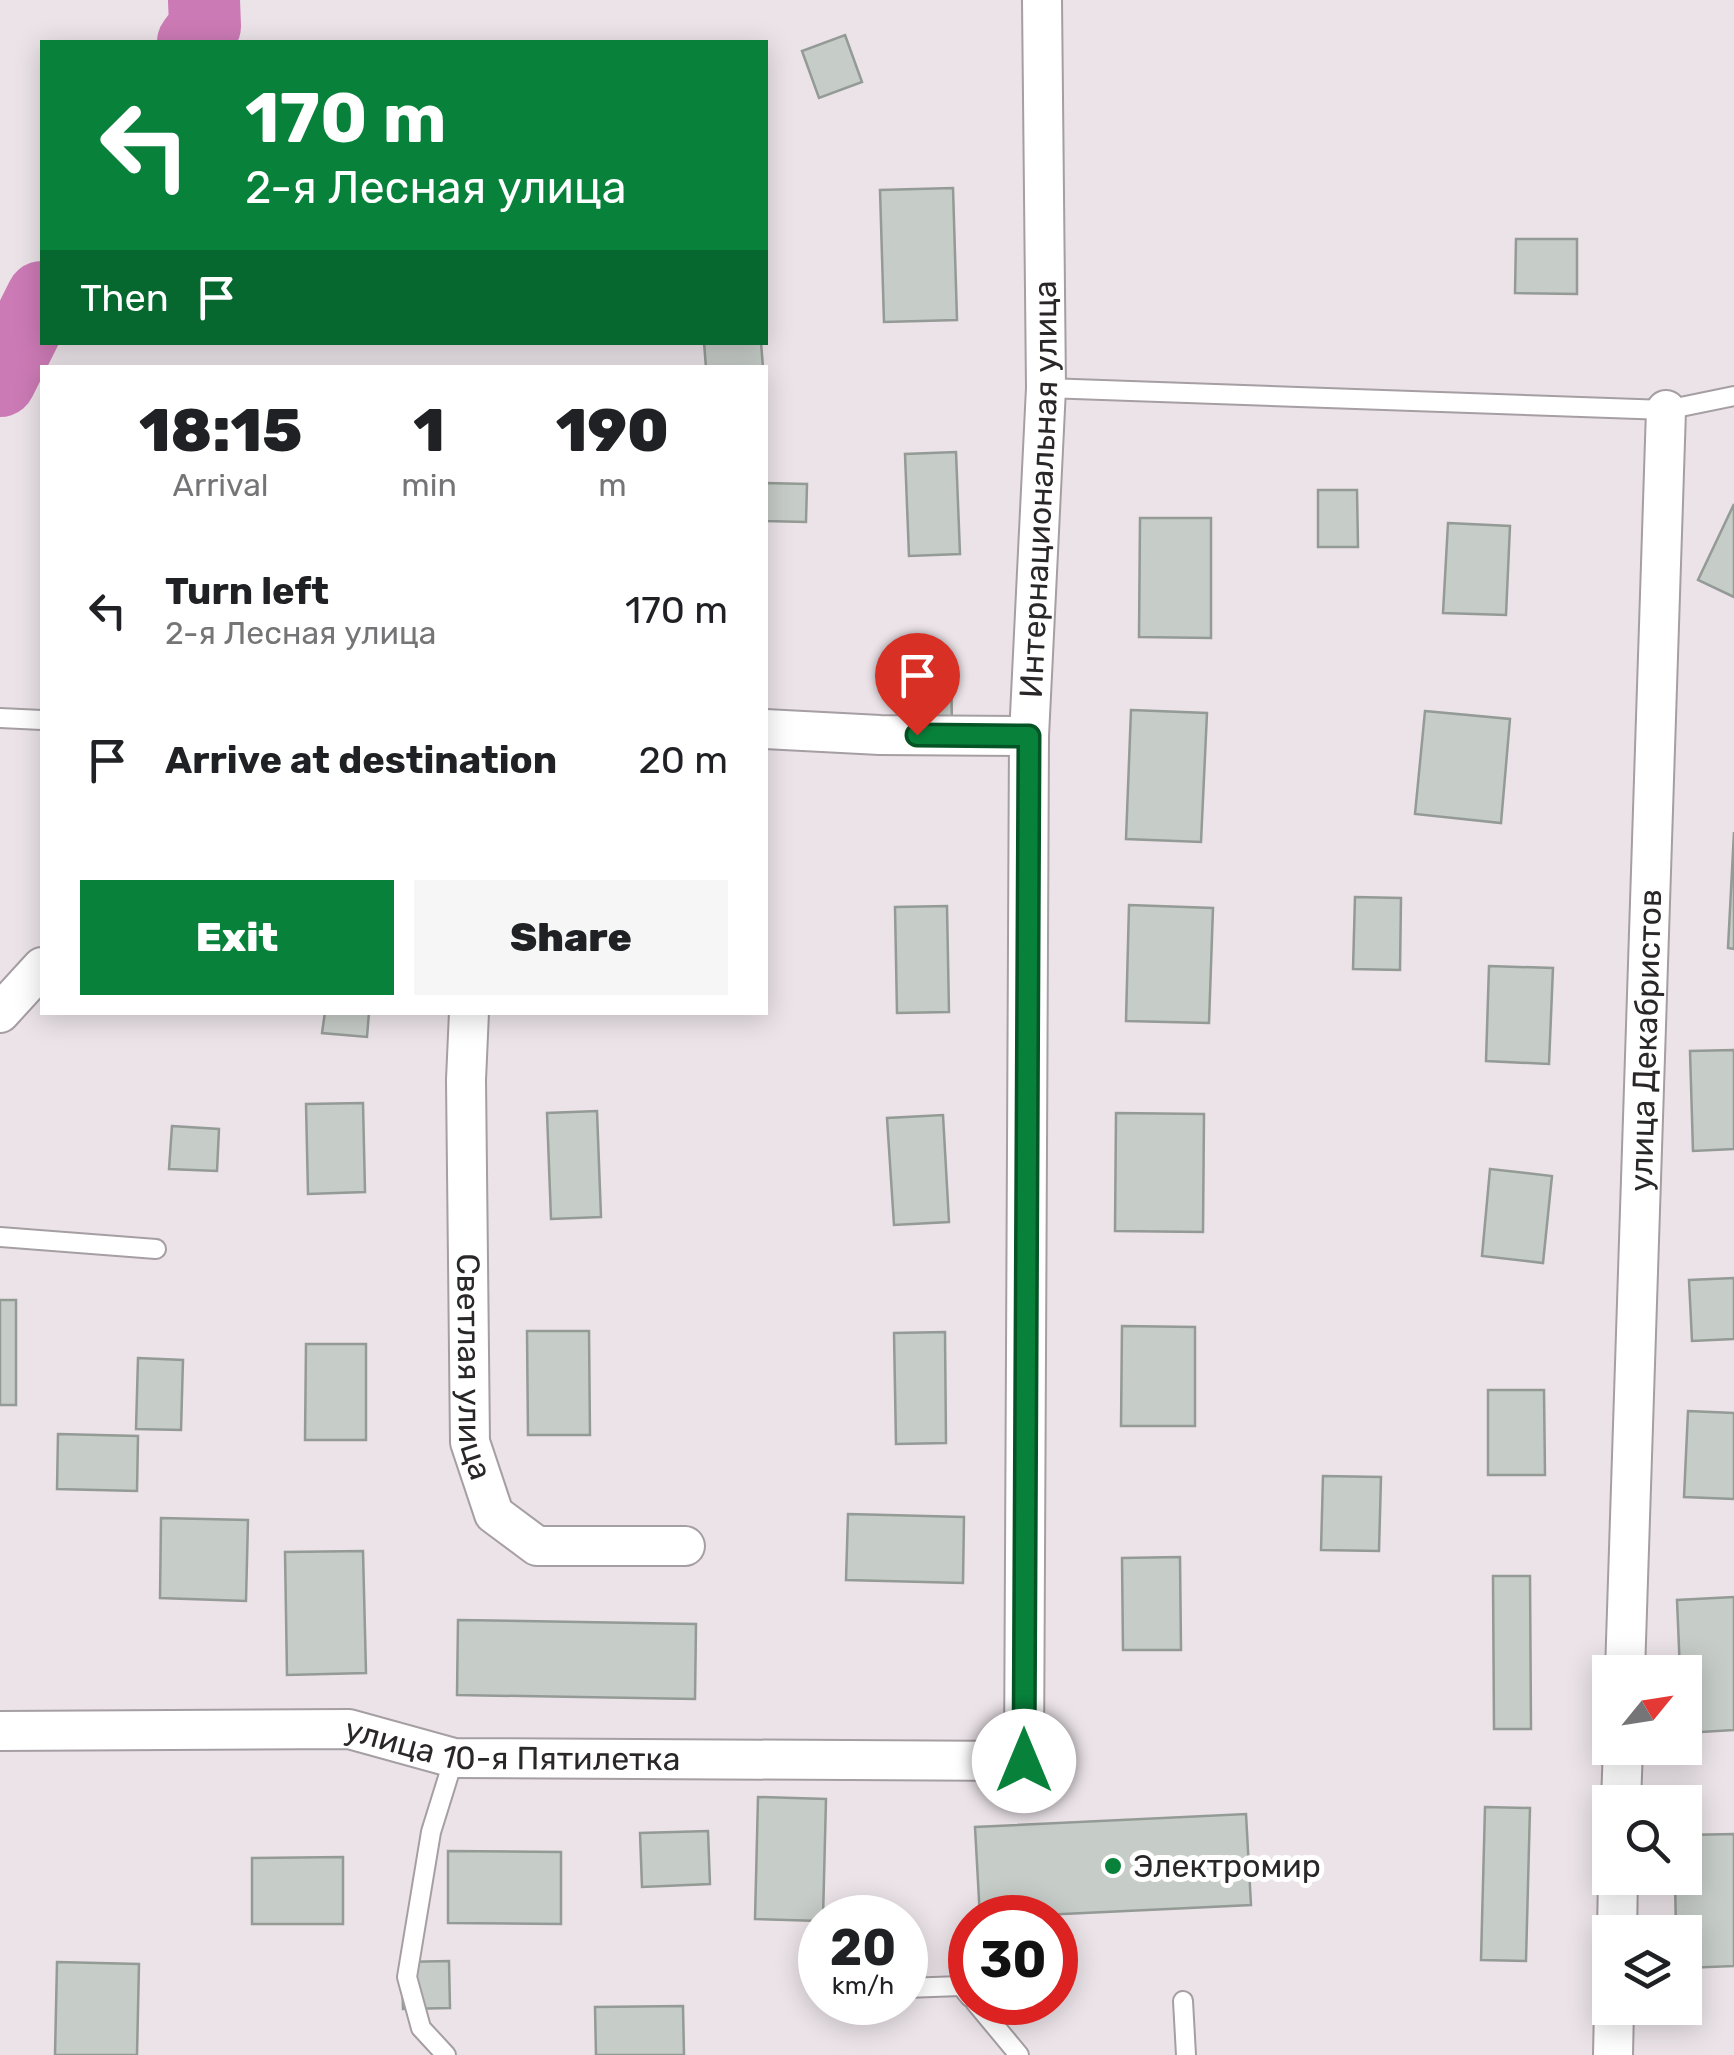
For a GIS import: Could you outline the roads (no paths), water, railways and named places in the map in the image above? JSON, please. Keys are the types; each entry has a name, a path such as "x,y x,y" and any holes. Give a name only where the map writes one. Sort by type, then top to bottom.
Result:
{"street":[{"name":"Интернациональная улица","path":"1024,1761 1029,736 1046,388 1042,0"},
{"name":"улица Декабристов","path":"1626,1655 1666,410"},
{"path":"768,729 1029,736"},
{"path":"0,1013 40,968"},
{"name":"Светлая улица","path":"469,1015 466,1080 470,1442 494,1514 537,1546 684,1546"},
{"name":"улица 10-я Пятилетка","path":"0,1731 349,1729 454,1758 1024,1761"},
{"path":"1613,2055 1614,2025"}],"lane":[{"path":"1046,388 1666,410 1734,396"},
{"path":"0,718 40,720"},
{"path":"0,1237 156,1249"},
{"path":"446,2055 421,2028 407,1977 432,1832 454,1758"},
{"path":"1183,2001 1186,2055"},
{"path":"994,2025 1019,2055"}],"waterway":[{"path":"194,40 205,26 204,0"},
{"path":"0,381 40,301"}],"place":[{"name":"Электромир","path":"1113,1866"}]}
